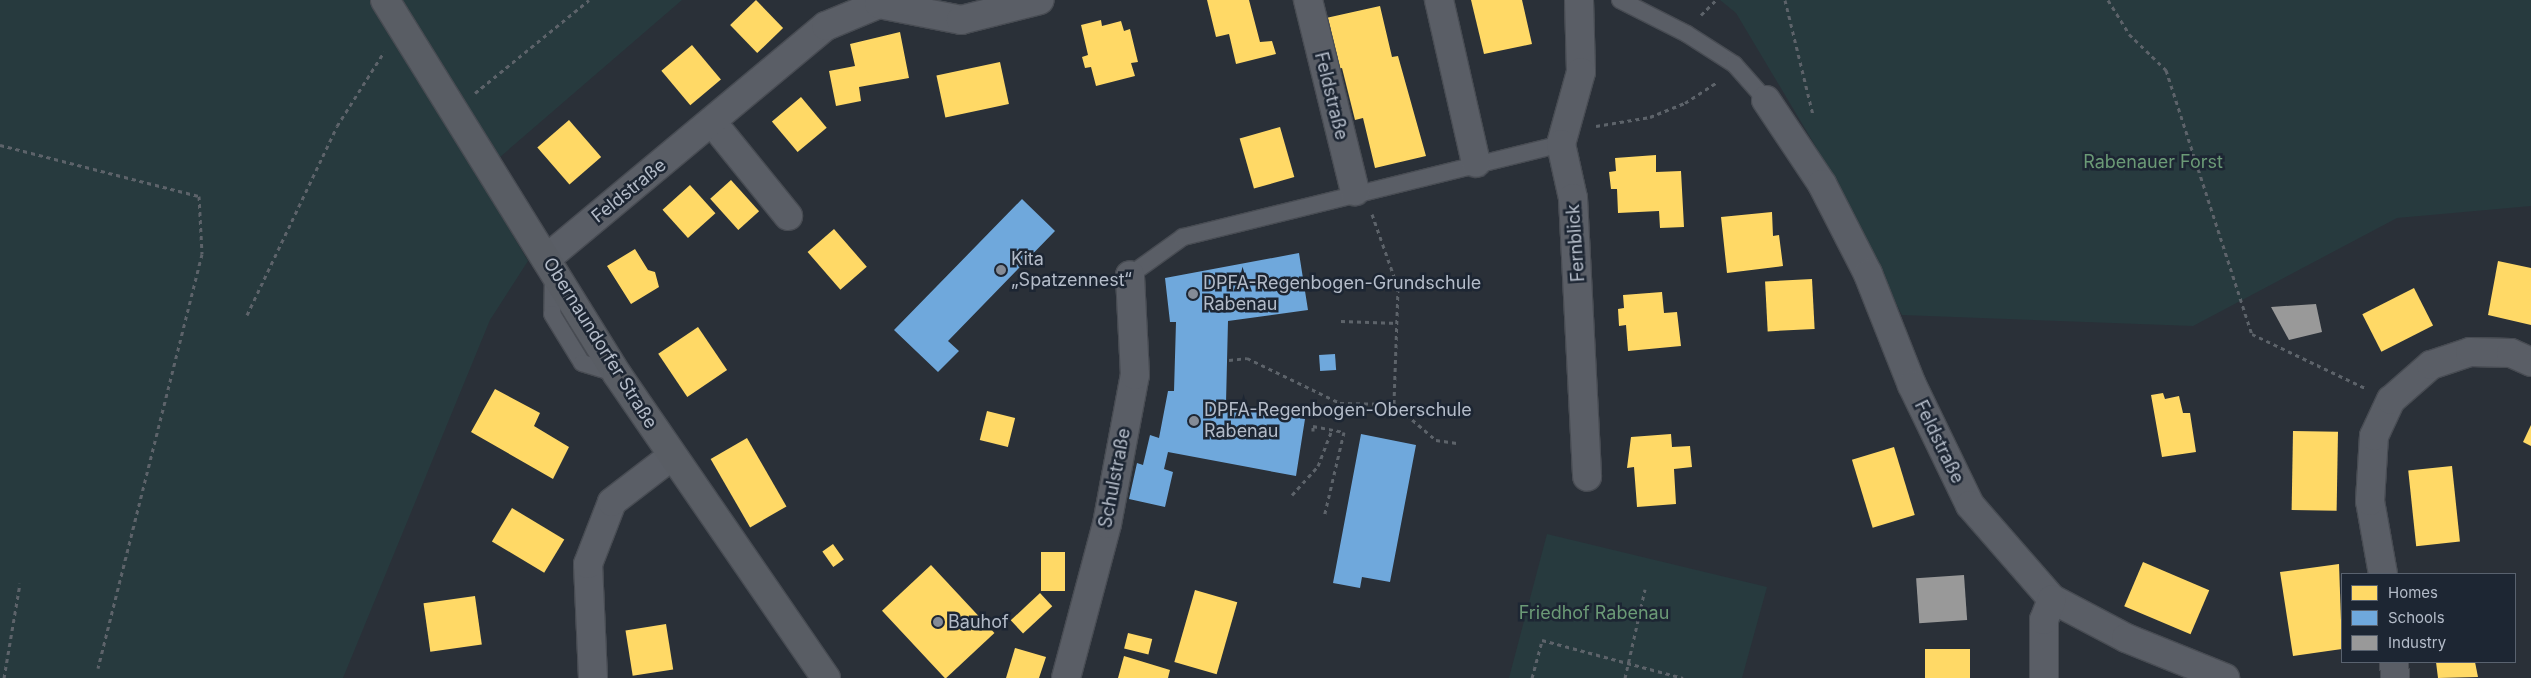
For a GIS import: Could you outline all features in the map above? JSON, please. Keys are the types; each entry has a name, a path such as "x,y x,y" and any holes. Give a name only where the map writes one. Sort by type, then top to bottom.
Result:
{"street":[{"name":"Obernaundorfer Straße","path":"385,0 617,374 826,678"},
{"name":"Feldstraße","path":"550,265 712,122 826,26 878,2 961,20 1040,0"},
{"name":"Feldstraße","path":"1308,0 1359,190"},
{"path":"1438,0 1476,163"},
{"name":"Fernblick","path":"1580,6 1581,72 1560,144 1573,198 1587,477"},
{"name":"Feldstraße","path":"1761,94 1822,184 1868,274 1912,385 1970,505 2052,599 2126,638 2225,678"},
{"path":"712,122 788,216"},
{"name":"Schulstraße","path":"1066,678 1107,524 1135,375 1130,275"},
{"path":"2383,573 2370,501 2374,436 2391,400 2431,365 2470,352 2511,353 2531,362"},
{"path":"593,678 588,564 612,502 672,456"},
{"path":"2044,678 2044,620 2052,599"},
{"path":"2394,663 2395,678"}],"lane":[{"path":"1620,0 1687,34 1734,64 1761,94"},
{"path":"1130,275 1183,237 1359,190 1560,144"}],"path":[{"path":"453,110 589,0"},
{"path":"1710,3 1716,0"},
{"path":"2108,0 2129,34 2166,70 2212,201 2252,334 2391,400"},
{"path":"247,315 336,126 402,28"},
{"path":"1560,144 1588,128 1650,117 1685,103 1713,82 1736,81 1761,94"},
{"path":"0,145 199,196 202,254 98,668"},
{"path":"1359,190 1398,288 1394,404"},
{"path":"1341,321 1398,323"},
{"path":"1229,360 1247,358 1340,403 1394,404 1436,440 1457,443"},
{"path":"1313,431 1314,426 1344,432 1324,517"},
{"path":"1292,495 1318,466 1332,430"},
{"path":"4,678 20,583"},
{"path":"1625,678 1645,589"},
{"path":"1532,678 1542,640 1683,678"}],"green space":[{"path":"0,0 371,0 381,17 402,0 682,0 478,176 528,261 490,320 343,678 0,678"},
{"name":"Rabenauer Forst","path":"1720,0 2531,0 2531,206 2397,218 2193,326 1902,315 1816,147 1736,13"},
{"name":"Friedhof Rabenau","path":"1547,534 1767,587 1742,678 1509,678"}],"building: Homes":[{"path":"756,0 783,28 757,53 730,25"},
{"path":"1207,0 1249,0 1260,42 1272,41 1276,54 1236,64 1229,34 1216,37"},
{"path":"1471,0 1522,0 1532,44 1484,54"},
{"path":"1380,6 1392,57 1398,56 1426,156 1375,168 1363,118 1355,120 1342,68 1338,69 1326,18"},
{"path":"1101,20 1102,26 1121,21 1124,31 1130,29 1138,62 1131,63 1135,76 1096,86 1091,67 1085,68 1082,57 1088,55 1081,25"},
{"path":"900,32 909,78 859,87 861,101 836,106 829,71 855,66 850,44"},
{"path":"692,45 721,79 690,105 661,71"},
{"path":"1000,62 1009,104 945,118 936,76"},
{"path":"801,97 827,128 798,152 772,121"},
{"path":"569,120 601,157 569,185 537,148"},
{"path":"1280,127 1294,177 1254,189 1240,139"},
{"path":"1656,155 1656,172 1681,171 1684,227 1660,228 1659,211 1618,213 1617,189 1611,189 1609,172 1616,171 1615,158"},
{"path":"731,180 759,211 738,230 710,199"},
{"path":"690,185 715,213 688,238 663,210"},
{"path":"1772,212 1773,236 1779,235 1783,266 1727,273 1721,217"},
{"path":"834,229 867,267 840,290 808,252"},
{"path":"635,249 648,270 655,272 659,287 631,304 607,266"},
{"path":"2498,261 2531,268 2531,325 2488,315"},
{"path":"1812,279 1815,329 1768,331 1765,281"},
{"path":"2414,288 2433,325 2381,352 2362,314"},
{"path":"1662,292 1664,313 1677,312 1681,346 1628,351 1626,325 1619,326 1618,309 1624,308 1623,295"},
{"path":"698,327 727,370 687,397 658,354"},
{"path":"495,389 540,413 534,426 569,447 553,479 471,432"},
{"path":"2163,393 2165,399 2179,396 2183,413 2190,413 2196,452 2162,457 2151,395"},
{"path":"987,411 1015,418 1008,447 980,440"},
{"path":"2531,425 2531,446 2523,442"},
{"path":"2293,431 2338,432 2337,511 2292,510"},
{"path":"1671,434 1672,447 1690,446 1692,467 1674,469 1676,504 1637,507 1634,467 1627,468 1631,437"},
{"path":"747,438 786,506 750,527 711,459"},
{"path":"1894,447 1915,515 1873,528 1852,460"},
{"path":"2452,466 2460,542 2416,546 2408,471"},
{"path":"512,508 564,539 544,573 492,541"},
{"path":"833,544 844,560 833,567 822,551"},
{"path":"1041,552 1065,552 1065,591 1041,591"},
{"path":"2143,562 2209,590 2191,634 2124,606"},
{"path":"2339,564 2341,649 2293,656 2280,572"},
{"name":"Bauhof","path":"931,565 994,633 945,678 882,611"},
{"path":"1195,590 1237,602 1217,674 1174,662"},
{"path":"1040,593 1052,606 1023,633 1011,620"},
{"path":"475,596 482,645 430,652 424,603"},
{"path":"666,624 673,669 633,676 626,630"},
{"path":"1128,633 1152,639 1148,655 1124,649"},
{"path":"1015,648 1046,657 1039,678 1006,678"},
{"path":"1925,649 1970,649 1970,678 1925,678"},
{"path":"1124,656 1170,670 1168,678 1118,678"},
{"path":"2436,663 2475,663 2478,677 2438,678"}],"building: Schools":[{"path":"1022,199 1055,231 948,341 959,351 938,372 894,330"},
{"path":"1299,253 1308,310 1228,321 1226,403 1305,419 1296,476 1168,452 1164,469 1173,472 1165,507 1129,499 1137,463 1143,465 1150,435 1159,438 1168,391 1174,391 1176,322 1170,322 1165,278"},
{"path":"1335,354 1336,370 1320,371 1319,355"},
{"path":"1361,434 1416,445 1390,582 1362,577 1360,588 1333,583"}],"building: Industry":[{"path":"2316,304 2322,332 2289,340 2271,307"},
{"path":"1964,575 1967,620 1919,623 1916,578"}],"place":[{"name":"Kita „Spatzennest“","path":"1001,270"},
{"name":"DPFA-Regenbogen-Grundschule Rabenau","path":"1193,294"},
{"name":"DPFA-Regenbogen-Oberschule Rabenau","path":"1194,421"},
{"name":"Bauhof","path":"938,622"}]}
